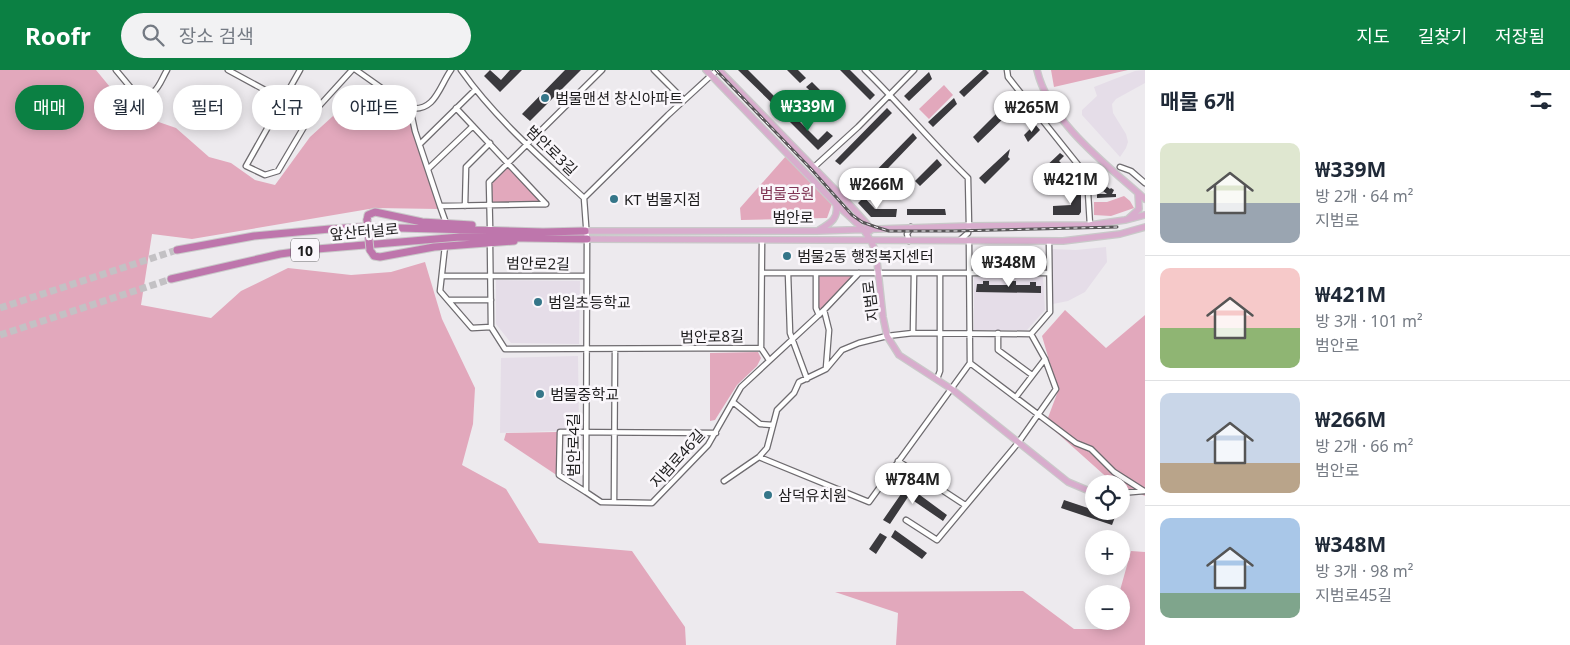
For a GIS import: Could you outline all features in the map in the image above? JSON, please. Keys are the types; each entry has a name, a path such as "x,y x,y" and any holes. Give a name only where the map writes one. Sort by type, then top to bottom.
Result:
{"highway":[{"path":"534,238 490,244 445,246 380,257 374,256 370,250 367,220 368,215 375,212 422,222 490,226 542,232"},
{"name":"앞산터널로","path":"177,250 254,236 315,230 361,227 440,229"},
{"name":"범안로","path":"440,229 542,232 585,230"},
{"name":"범안로","path":"441,238 587,240"},
{"name":"앞산터널로","path":"171,279 280,254 441,238"}],"main road":[{"path":"706,70 836,204 867,229"},
{"path":"718,70 814,168 867,229"},
{"path":"1037,70 1045,93 1088,150 1145,197"},
{"path":"1125,220 1139,209 1138,193"},
{"path":"817,231 831,223 835,218 838,211 836,204"},
{"name":"범안로","path":"585,230 817,231 911,227 1090,225 1145,215"},
{"path":"969,242 1049,241 1114,235 1145,227"},
{"name":"지범로","path":"867,229 876,252 887,336 899,355 953,390 1068,482 1085,489"},
{"name":"범안로","path":"587,240 969,242"}],"street":[{"path":"116,70 136,94 147,96 154,92 167,70"},
{"path":"228,70 256,85"},
{"path":"292,85 300,70"},
{"path":"322,103 354,70 376,85"},
{"path":"417,108 425,108 431,103 451,70"},
{"name":"범안로3길","path":"461,70 475,90 527,144 584,198"},
{"path":"490,226 489,182 602,70"},
{"path":"654,70 683,101"},
{"path":"587,240 584,198 668,115 718,70"},
{"path":"865,70 890,94 938,149 968,178 969,226 965,238 957,242"},
{"path":"814,168 858,127 914,70"},
{"path":"1007,70 1008,77 1087,176 1090,225"},
{"path":"420,144 475,90"},
{"path":"440,206 546,204 456,108"},
{"path":"428,169 473,126"},
{"path":"266,130 246,166 265,176 278,171 301,130"},
{"path":"415,130 446,223"},
{"path":"465,206 466,167 490,143"},
{"path":"1120,167 1131,172 1145,183"},
{"path":"909,242 907,234 911,227"},
{"name":"범안로4길","path":"587,240 586,492 601,502 652,503"},
{"name":"범안로8길","path":"586,349 761,348 762,241"},
{"path":"724,482 759,457 767,448 777,410 787,401 799,382 826,369 842,350 859,343 887,336 913,333 1031,334 1050,312 1049,241"},
{"path":"759,457 869,502 953,390 970,363 969,242"},
{"name":"범안로2길","path":"490,244 491,327"},
{"path":"445,246 440,291 472,328 491,327 506,349 586,349"},
{"path":"762,272 1048,273"},
{"path":"788,273 791,340 807,379"},
{"path":"816,273 816,308 819,315"},
{"name":"지범로46길","path":"652,503 695,460 716,433 741,387 819,315 859,273"},
{"path":"913,333 914,273"},
{"path":"937,379 940,370 940,273"},
{"name":"범안로2길","path":"442,276 490,274 586,276"},
{"path":"448,300 491,300"},
{"path":"824,310 829,330 826,369"},
{"path":"998,334 998,350 1032,375"},
{"path":"906,520 937,540 1018,443 1056,389 1045,359 1031,334"},
{"path":"761,348 769,360"},
{"path":"614,502 615,349"},
{"path":"1016,397 1045,359"},
{"path":"970,363 1076,443 1091,449 1114,472 1144,492"},
{"path":"733,402 760,424 773,425"},
{"path":"586,492 559,475 560,432 716,433"},
{"path":"898,461 965,505"},
{"path":"1130,493 1144,492"}],"shaded area":[{"path":"1145,70 1145,83 1116,99 1112,104 1113,113 1126,134 1128,142 1120,157 1082,115 1082,110 1097,96 1094,87 1135,71"},
{"path":"1106,247 1107,262 1085,292 1068,301 1053,304 1051,249 1076,250"},
{"path":"974,277 1043,277 1045,310 1027,330 974,330"},
{"name":"범일초등학교","path":"496,280 580,281 579,344 511,343 496,324"},
{"name":"범물중학교","path":"578,356 579,430 500,433 501,358"}],"green space":[{"path":"0,70 96,70 108,85 94,85 94,130 163,130 163,124 173,127 173,130 178,130 209,157 231,163 255,180 275,185 310,137 318,130 322,130 322,126 332,117 332,130 413,130 439,209 375,208 192,239 152,234 141,305 211,318 241,291 288,268 351,275 391,272 425,262 442,319 475,388 473,424 462,465 506,489 539,543 632,551 685,627 686,645 0,645"},
{"path":"1051,70 1128,70 1054,87"},
{"path":"944,85 953,95 929,119 919,109"},
{"name":"범물공원","path":"786,156 832,204 827,218 741,220 740,208"},
{"path":"508,166 540,203 492,204 491,182"},
{"path":"903,171 912,180 895,199 885,190"},
{"path":"1124,196 1134,208 1111,216 1094,215 1094,202 1107,202"},
{"path":"817,274 856,274 820,310 817,309"},
{"path":"1065,310 1106,348 1145,315 1145,496 1130,490 1130,475 1104,475 1046,423 1058,391 1042,336"},
{"path":"758,352 761,358 757,366 737,385 715,420 710,421 710,353"},
{"path":"557,432 558,476 504,440 506,433"},
{"path":"1131,551 1145,552 1145,645 896,645 898,613 835,592 1023,591 1074,629 1130,630 1130,585 1122,585 1124,575 1130,575"}],"building":[{"name":"범물맨션 창신아파트","path":"490,70 501,80 510,70 522,70 500,92 484,76"},
{"name":"범물맨션 창신아파트","path":"565,70 581,70 530,121 522,114"},
{"path":"738,70 748,70 783,105 779,110"},
{"path":"787,70 798,70 806,78 800,83"},
{"path":"840,70 850,70 875,95 870,100"},
{"path":"983,70 989,73 964,97 959,92"},
{"path":"929,72 932,79 909,101 904,96"},
{"path":"812,82 842,112 837,117 806,87"},
{"path":"954,98 957,104 933,127 928,122"},
{"path":"1012,98 1017,103 978,143 973,137"},
{"path":"887,108 892,113 840,165 835,161"},
{"path":"788,110 818,140 827,131 833,136 818,150 783,115"},
{"path":"1035,124 1040,130 1028,142 1024,135"},
{"path":"913,133 917,138 866,191 861,186"},
{"path":"1010,149 1008,157 1010,159 985,184 979,178"},
{"path":"1060,153 1064,156 1059,161 1061,163 1043,180 1036,173 1042,170"},
{"path":"937,159 942,165 920,186 915,181"},
{"path":"1095,178 1114,190 1112,194 1116,194 1116,197 1097,198 1097,194 1107,194 1091,182"},
{"path":"1072,187 1081,187 1081,212 1079,215 1053,215 1053,206 1071,205"},
{"path":"864,197 875,209 897,209 896,217 871,217 858,203"},
{"path":"907,209 945,209 946,215 907,215"},
{"path":"983,281 989,281 989,285 1007,285 1007,281 1016,281 1016,285 1030,285 1030,282 1036,282 1036,286 1041,286 1041,293 976,292 977,284 983,284"},
{"path":"905,484 947,515 943,521 908,497 890,524 883,520 901,494 899,492"},
{"path":"1064,500 1085,507 1085,516 1061,508"},
{"path":"1097,520 1114,520 1112,525"},
{"path":"895,530 927,553 922,559 891,537"},
{"path":"880,533 887,537 876,554 869,549"}],"tunnel":[{"path":"0,308 177,250"},
{"path":"0,335 171,279"}],"railway":[{"path":"716,70 812,170 852,215 862,222 889,231 1117,227"}],"place":[{"name":"범물맨션 창신아파트","path":"545,98"},
{"name":"KT 범물지점","path":"614,199"},
{"name":"범물2동 행정복지센터","path":"787,256"},
{"name":"범일초등학교","path":"538,302"},
{"name":"범물중학교","path":"540,394"},
{"name":"삼덕유치원","path":"768,495"}]}
